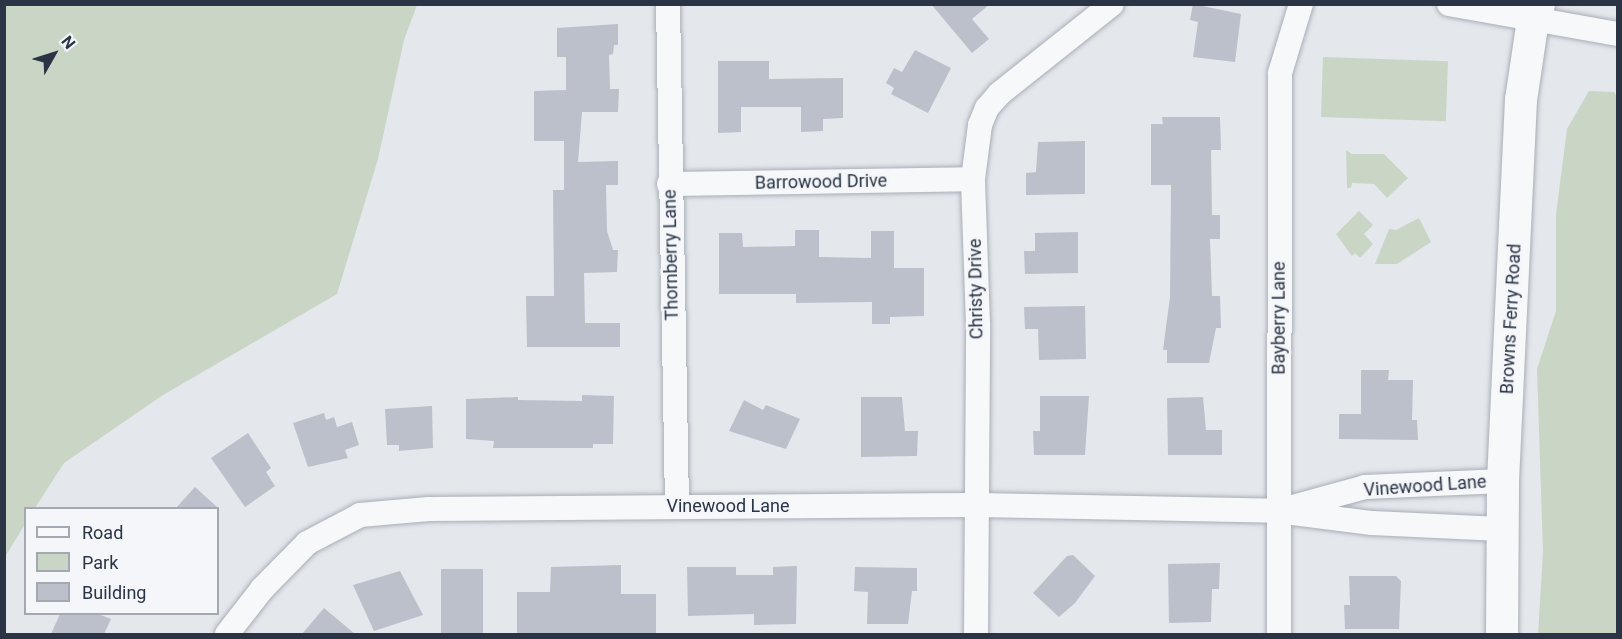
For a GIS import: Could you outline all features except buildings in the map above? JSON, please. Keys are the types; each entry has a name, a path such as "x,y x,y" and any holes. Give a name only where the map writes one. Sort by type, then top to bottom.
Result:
{"street":[{"name":"Thornberry Lane","path":"668,4 669,184 677,506"},
{"name":"Christy Drive","path":"976,634 978,506 973,179 980,124 987,108 1112,4"},
{"name":"Bayberry Lane","path":"1279,634 1277,511 1280,73 1301,4"},
{"path":"1449,4 1536,12 1617,34"},
{"name":"Browns Ferry Road","path":"1502,634 1503,481 1521,100 1536,12"},
{"name":"Barrowood Drive","path":"669,184 973,179"},
{"name":"Vinewood Lane","path":"1277,511 1365,488 1503,481"},
{"name":"Vinewood Lane","path":"227,634 262,589 307,543 360,514 429,509 978,506 1277,511 1372,523 1502,529"}],"green space":[{"path":"5,4 417,5 404,40 378,159 337,294 163,395 64,463 36,507 24,507 24,526 5,557"},
{"path":"1323,57 1448,61 1446,121 1321,117"},
{"path":"1589,91 1614,92 1617,97 1617,634 1538,634 1543,552 1537,369 1556,311 1556,214 1567,129"},
{"path":"1346,150 1352,154 1384,154 1408,178 1387,198 1374,184 1352,183 1351,188 1347,188"},
{"path":"1359,211 1373,225 1364,234 1373,244 1360,258 1355,253 1352,256 1336,234"},
{"path":"1419,218 1431,242 1397,264 1375,264 1389,229 1396,230"}]}
